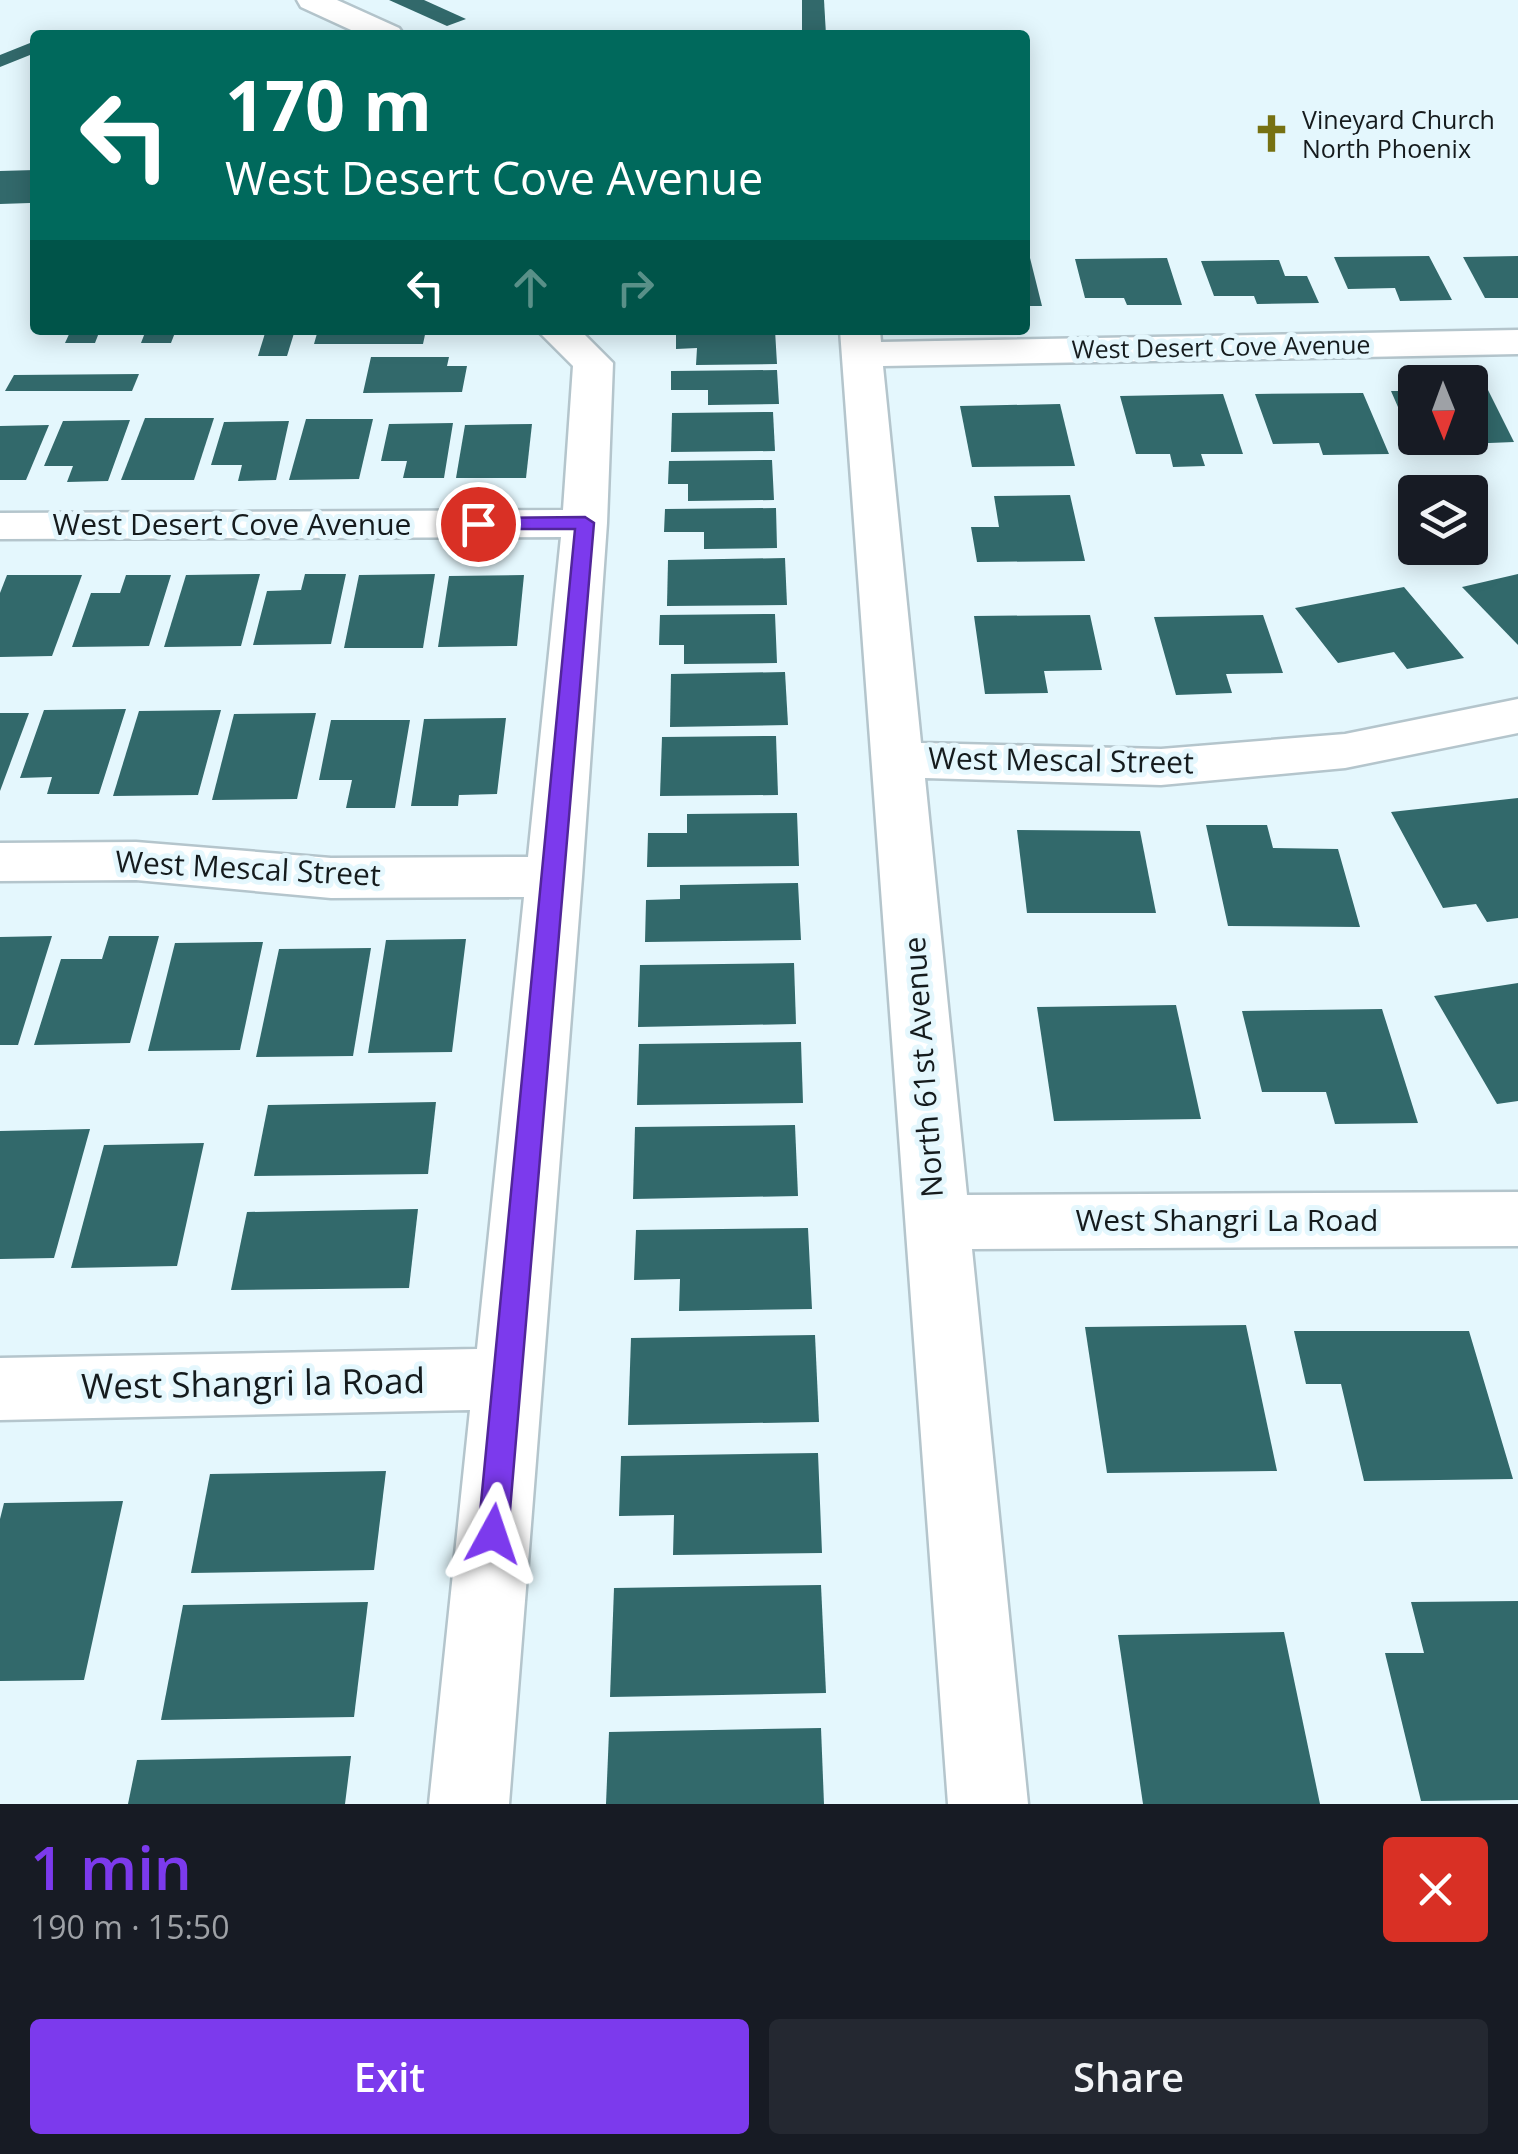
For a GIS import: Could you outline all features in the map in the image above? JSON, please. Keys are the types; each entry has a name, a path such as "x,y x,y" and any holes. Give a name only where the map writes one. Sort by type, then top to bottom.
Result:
{"street":[{"path":"312,0 377,30"},
{"path":"469,1804 585,523 593,363 562,335"},
{"name":"West Desert Cove Avenue","path":"862,342 1518,342"},
{"name":"North 61st Avenue","path":"862,342 988,1804"},
{"name":"West Desert Cove Avenue","path":"0,526 585,523"},
{"name":"West Mescal Street","path":"900,760 1160,767 1345,750 1518,716"},
{"name":"West Mescal Street","path":"0,862 136,861 330,878 555,876"},
{"name":"West Shangri La Road","path":"936,1222 1518,1219"},
{"name":"West Shangri la Road","path":"0,1389 506,1379"}],"building":[{"path":"389,0 424,0 466,19 447,26"},
{"path":"802,0 824,0 826,30 802,30"},
{"path":"30,43 30,55 0,67 0,55"},
{"path":"30,170 30,203 0,204 0,171"},
{"path":"1429,256 1452,300 1400,301 1395,288 1348,289 1334,257"},
{"path":"1518,256 1518,298 1485,298 1463,257"},
{"path":"1030,258 1042,306 1030,306"},
{"path":"1167,258 1182,305 1127,305 1124,298 1085,298 1075,259"},
{"path":"1279,260 1285,276 1307,276 1319,303 1257,304 1254,296 1214,296 1201,261"},
{"path":"69,335 98,335 95,343 65,343"},
{"path":"144,335 174,335 171,343 141,343"},
{"path":"264,335 293,335 287,356 258,356"},
{"path":"317,335 425,335 423,344 314,344"},
{"path":"676,335 775,335 777,364 696,365 697,348 676,349"},
{"path":"371,357 449,357 447,366 467,366 462,392 363,393"},
{"path":"777,370 779,404 708,405 708,390 671,390 671,371"},
{"path":"139,374 132,391 5,391 14,375"},
{"path":"1488,390 1514,442 1488,443"},
{"path":"1363,393 1389,454 1323,455 1319,443 1273,444 1255,394"},
{"path":"1223,394 1243,454 1201,454 1205,466 1173,467 1170,454 1136,454 1120,396"},
{"path":"1060,404 1075,466 972,467 960,406"},
{"path":"773,412 775,451 671,452 672,413"},
{"path":"145,418 214,418 194,480 121,480"},
{"path":"306,419 373,419 359,479 289,480"},
{"path":"130,420 108,481 67,482 73,466 44,466 63,421"},
{"path":"289,421 276,480 238,481 242,465 211,465 224,422"},
{"path":"453,423 444,478 403,478 407,461 381,461 389,424"},
{"path":"532,424 526,478 456,478 465,425"},
{"path":"49,425 26,480 0,480 0,426"},
{"path":"772,460 774,500 688,501 688,484 668,484 669,461"},
{"path":"1070,495 1085,561 977,562 971,527 999,527 994,496"},
{"path":"776,508 777,548 704,549 704,532 664,532 665,509"},
{"path":"785,558 787,605 667,606 668,560"},
{"path":"260,574 241,646 164,647 186,575"},
{"path":"305,574 346,574 331,644 253,645 267,591 301,590"},
{"path":"435,574 423,648 344,648 359,575"},
{"path":"1518,574 1518,645 1462,587"},
{"path":"7,575 82,575 52,656 0,657 0,593"},
{"path":"126,575 171,575 149,646 72,647 91,593 120,593"},
{"path":"524,575 517,646 438,647 449,576"},
{"path":"1404,587 1464,658 1407,669 1394,652 1338,663 1295,608"},
{"path":"775,614 777,663 684,664 684,645 659,645 660,615"},
{"path":"1090,615 1102,670 1044,671 1048,693 985,694 974,616"},
{"path":"1263,615 1283,673 1226,674 1232,693 1176,695 1154,617"},
{"path":"785,672 788,725 670,727 671,674"},
{"path":"126,709 99,794 47,794 52,777 20,778 44,710"},
{"path":"221,710 198,795 113,796 139,711"},
{"path":"0,713 29,713 0,791"},
{"path":"316,713 297,799 212,800 234,714"},
{"path":"506,718 497,794 459,795 458,806 411,806 424,719"},
{"path":"331,720 410,720 395,808 346,808 352,780 319,780"},
{"path":"776,736 778,795 660,796 662,737"},
{"path":"1518,798 1518,918 1487,922 1476,904 1443,908 1391,812"},
{"path":"797,813 799,866 647,867 648,833 687,833 687,814"},
{"path":"1206,825 1267,825 1273,848 1338,849 1360,927 1228,926"},
{"path":"1017,830 1140,831 1156,913 1027,913"},
{"path":"798,883 801,940 645,942 646,900 680,899 680,885"},
{"path":"52,936 18,1045 0,1045 0,937"},
{"path":"109,936 159,936 130,1043 34,1045 61,959 102,959"},
{"path":"466,939 452,1052 368,1053 386,940"},
{"path":"263,942 240,1050 148,1051 175,943"},
{"path":"371,948 353,1056 256,1057 279,949"},
{"path":"794,963 796,1024 638,1027 640,965"},
{"path":"1518,983 1518,1101 1497,1104 1434,996"},
{"path":"1176,1005 1201,1119 1054,1121 1037,1007"},
{"path":"1382,1009 1418,1123 1335,1124 1326,1092 1262,1092 1242,1011"},
{"path":"801,1042 803,1103 637,1105 639,1044"},
{"path":"436,1102 428,1174 254,1176 268,1105"},
{"path":"795,1125 798,1196 633,1199 635,1127"},
{"path":"90,1129 54,1258 0,1259 0,1131"},
{"path":"204,1143 177,1266 71,1268 104,1145"},
{"path":"418,1209 409,1288 231,1290 247,1212"},
{"path":"808,1228 812,1309 679,1311 680,1279 634,1280 636,1230"},
{"path":"1246,1325 1277,1471 1107,1473 1085,1327"},
{"path":"1294,1331 1469,1331 1513,1479 1364,1481 1341,1384 1306,1384"},
{"path":"815,1335 819,1422 628,1425 631,1338"},
{"path":"818,1453 822,1553 673,1555 674,1515 619,1516 621,1456"},
{"path":"386,1471 374,1570 191,1573 210,1474"},
{"path":"123,1501 84,1680 0,1681 0,1519 4,1503"},
{"path":"821,1585 826,1693 610,1697 614,1588"},
{"path":"1518,1601 1518,1800 1421,1801 1385,1653 1424,1653 1411,1602"},
{"path":"368,1602 354,1717 161,1720 183,1605"},
{"path":"1284,1632 1320,1804 1143,1804 1118,1635"},
{"path":"821,1728 824,1804 606,1804 609,1732"},
{"path":"351,1756 345,1804 128,1804 137,1760"}],"place":[{"name":"Vineyard Church North Phoenix","path":"1272,134"}],"route":[{"path":"478,524 585,523 493,1534"}]}
